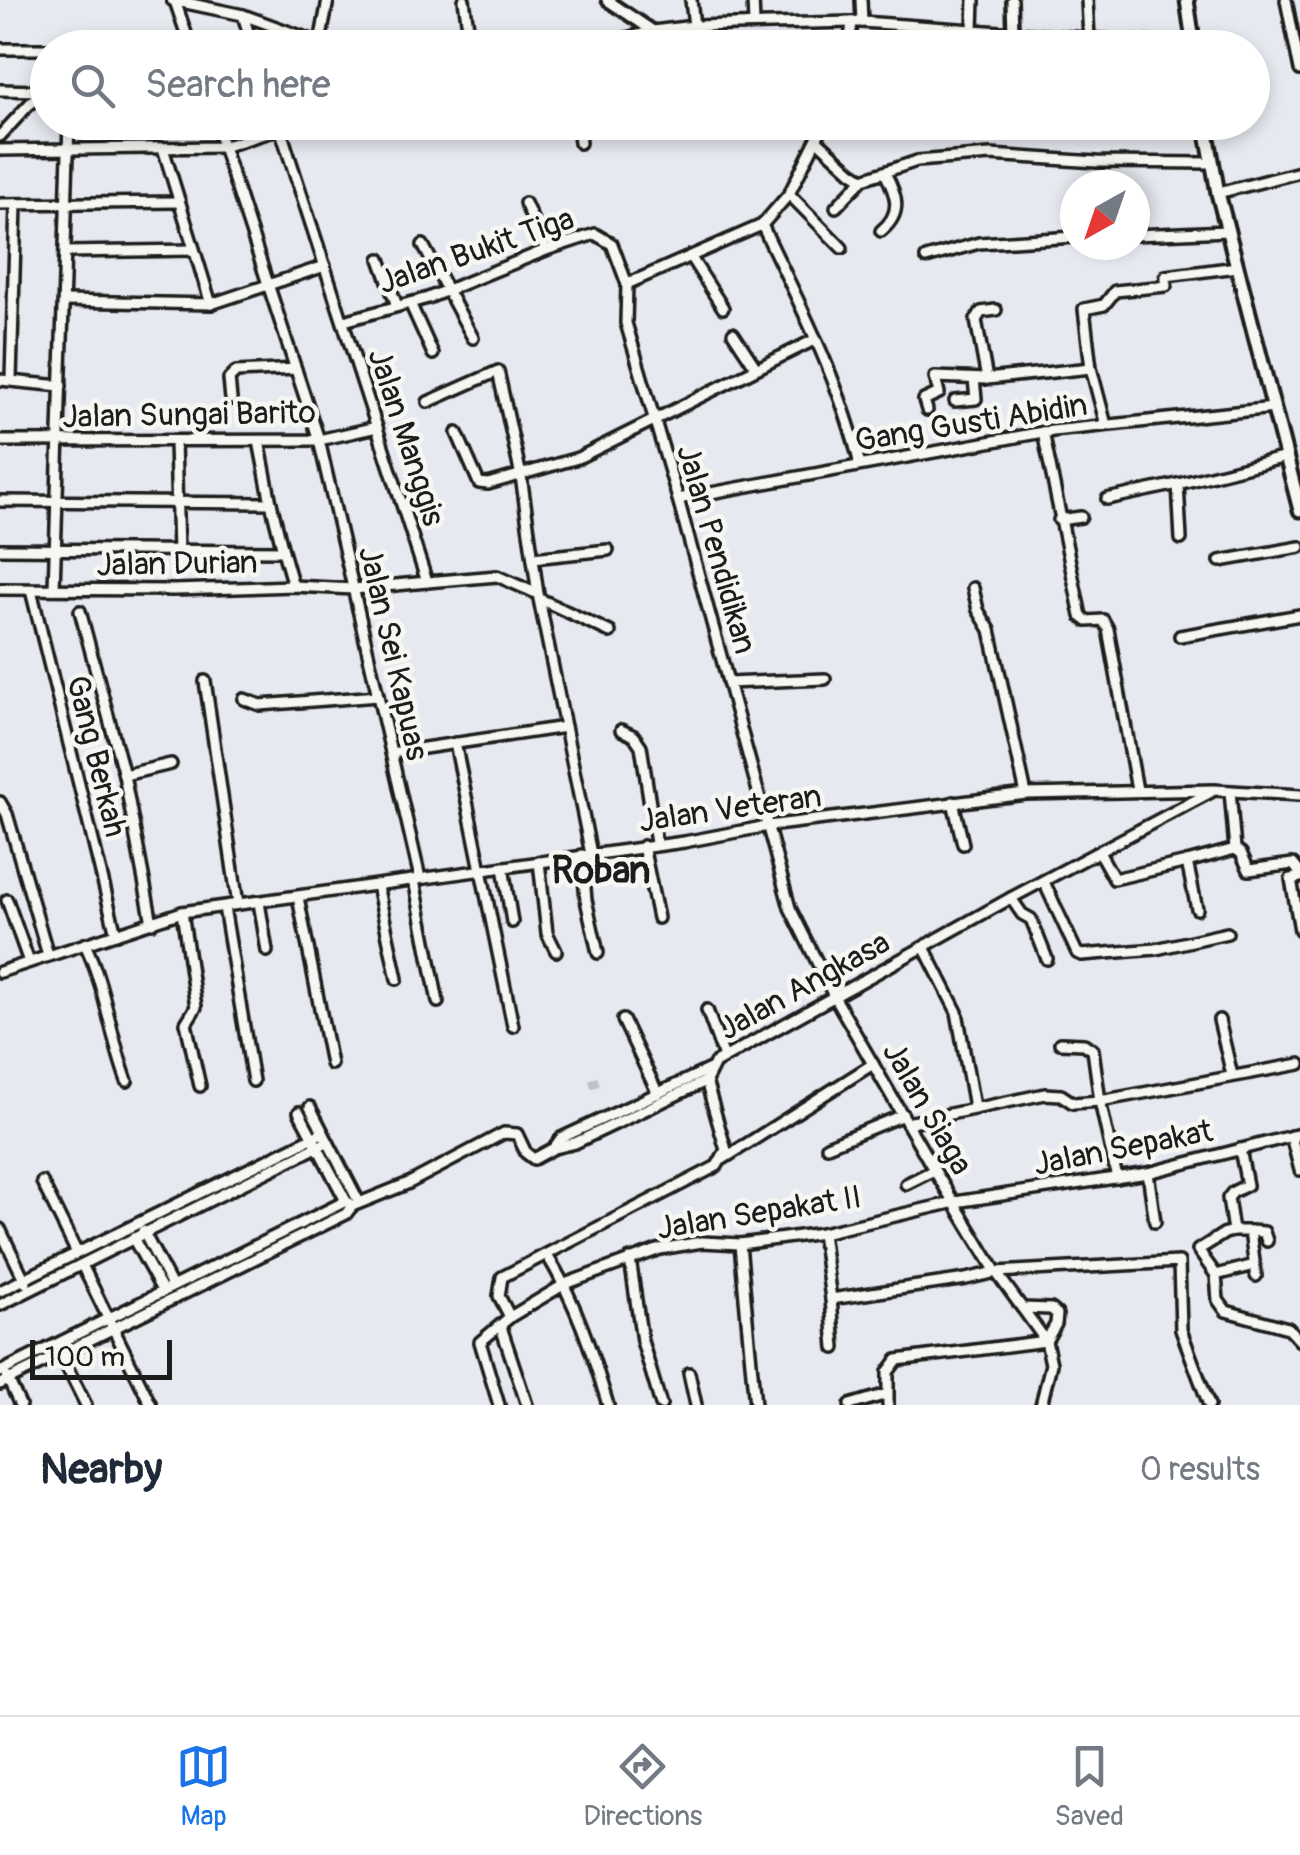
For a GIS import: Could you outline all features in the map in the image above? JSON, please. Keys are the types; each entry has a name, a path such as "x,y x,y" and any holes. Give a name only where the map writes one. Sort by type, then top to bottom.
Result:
{"main road":[{"path":"1187,0 1188,30"},
{"path":"1208,140 1218,194 1300,510"}],"street":[{"path":"173,0 243,15 283,30"},
{"path":"173,0 184,30"},
{"path":"325,30 328,0"},
{"path":"464,0 468,30"},
{"path":"607,0 652,30"},
{"path":"691,0 694,26"},
{"path":"753,0 754,24"},
{"path":"855,30 861,0"},
{"path":"973,29 974,0"},
{"path":"1012,0 1013,28"},
{"path":"1087,0 1089,30"},
{"path":"1286,0 1300,70"},
{"path":"243,15 248,30"},
{"path":"661,30 857,22 1028,30"},
{"path":"0,49 30,49"},
{"path":"0,90 30,89"},
{"path":"0,136 30,103"},
{"path":"54,589 69,140"},
{"name":"Jalan Sei Kapuas","path":"220,140 319,440 392,754 438,1002"},
{"path":"0,150 222,148 243,140"},
{"name":"Jalan Manggis","path":"284,140 428,582"},
{"path":"627,284 762,225 790,194 816,140 864,178"},
{"path":"163,148 211,304"},
{"path":"836,207 864,178 916,161 990,155 1097,162 1211,163"},
{"path":"1218,194 1300,172"},
{"path":"881,231 894,220 897,200 885,173"},
{"path":"790,194 842,248"},
{"path":"0,204 178,202"},
{"path":"526,202 546,250"},
{"path":"16,204 6,380 62,386"},
{"path":"762,225 816,339 846,415 860,466"},
{"path":"1150,235 1227,230"},
{"name":"Jalan Bukit Tiga","path":"344,320 410,303 587,236 603,237 612,244 627,284"},
{"path":"926,258 979,243 1060,238"},
{"path":"423,245 473,338"},
{"path":"66,252 194,250"},
{"path":"690,256 723,308"},
{"path":"380,259 397,306"},
{"path":"65,301 211,304 326,266"},
{"path":"1106,425 1082,312 1104,305 1116,292 1166,286 1166,276 1238,267"},
{"name":"Jalan Pendidikan","path":"627,284 626,323 768,826"},
{"path":"0,291 14,291"},
{"path":"410,303 432,354"},
{"path":"988,379 976,320 981,312 996,310"},
{"path":"733,332 756,368"},
{"path":"457,433 479,484 522,476 578,458 816,339"},
{"path":"926,410 924,400 940,394 936,377 988,379 1091,368"},
{"path":"231,399 229,379 236,372 296,369"},
{"path":"428,402 498,372 522,476 539,596 586,855 586,900 598,953"},
{"path":"955,402 976,399 974,378"},
{"name":"Gang Gusti Abidin","path":"678,499 1042,432 1274,408"},
{"name":"Jalan Sungai Barito","path":"0,440 319,440 377,426"},
{"path":"1042,432 1081,616 1106,624 1137,790"},
{"path":"175,441 178,552"},
{"path":"259,441 270,503 292,586"},
{"path":"1108,500 1286,457"},
{"path":"1178,484 1181,539"},
{"path":"0,501 270,503"},
{"path":"1059,520 1081,517"},
{"path":"1220,562 1300,547"},
{"path":"0,549 283,551"},
{"path":"533,558 608,550"},
{"path":"354,589 497,576 610,632"},
{"path":"973,588 978,610 989,624 1026,794"},
{"name":"Jalan Durian","path":"0,589 354,589"},
{"name":"Gang Berkah","path":"31,590 116,934"},
{"path":"80,611 124,776 152,922"},
{"path":"1180,636 1300,615"},
{"path":"728,683 825,679"},
{"path":"205,681 238,904"},
{"path":"244,699 260,704 378,696"},
{"path":"392,754 565,727"},
{"path":"621,730 634,736 641,746 656,844"},
{"path":"455,743 512,1026"},
{"path":"124,776 171,764"},
{"name":"Jalan Veteran","path":"0,972 182,912 768,826 1026,794 1214,790 1300,794"},
{"name":"Jalan Angkasa","path":"721,1161 726,1150 706,1081 710,1069 724,1057 1214,790"},
{"path":"1230,791 1235,849"},
{"path":"0,802 8,814 48,955"},
{"path":"953,802 963,844"},
{"name":"Jalan Siaga","path":"768,826 790,908 835,998 996,1272 1046,1341"},
{"path":"643,846 658,918"},
{"path":"1099,852 1114,879 1235,849 1241,852 1249,870 1293,864 1300,875 1291,879 1300,930"},
{"path":"539,862 546,933 556,952"},
{"path":"1187,862 1197,909"},
{"path":"502,867 512,922"},
{"path":"1044,882 1077,952 1082,955 1156,949 1228,933"},
{"path":"378,886 397,979"},
{"path":"298,897 331,1064"},
{"path":"1011,898 1022,914 1031,919 1047,959"},
{"path":"6,900 29,962"},
{"path":"259,902 267,951"},
{"path":"224,907 253,1081"},
{"path":"182,912 196,1008 186,1023 200,1086"},
{"path":"85,944 104,993 116,1052 127,1081"},
{"path":"924,947 957,1012 974,1108"},
{"path":"707,1010 724,1057"},
{"path":"624,1020 659,1096"},
{"path":"1219,1020 1232,1075"},
{"path":"1060,1043 1084,1044 1094,1050 1100,1101 1117,1178"},
{"path":"510,1316 499,1296 502,1277 689,1183 874,1064"},
{"path":"827,1146 905,1119 1056,1094 1073,1103 1100,1101 1300,1064"},
{"path":"3,1376 60,1354 168,1289 352,1203 409,1183 504,1133 517,1134 526,1153 534,1159 542,1157 561,1138 659,1096 710,1069"},
{"path":"659,1096 706,1081"},
{"path":"310,1107 319,1140"},
{"path":"299,1112 319,1140 352,1203"},
{"path":"1295,1135 1300,1170"},
{"name":"Jalan Sepakat","path":"954,1202 1148,1173 1295,1135"},
{"path":"0,1291 319,1140"},
{"path":"0,1305 145,1235 319,1140"},
{"path":"1233,1232 1228,1198 1247,1186 1240,1149"},
{"path":"906,1184 934,1170"},
{"path":"1148,1173 1155,1222"},
{"path":"42,1182 77,1253"},
{"name":"Jalan Sepakat II","path":"499,1405 480,1342 510,1316 565,1284 660,1249 822,1233 954,1202"},
{"path":"3,1376 113,1323 173,1301 346,1214 352,1203"},
{"path":"139,1224 173,1301"},
{"path":"128,1229 168,1289"},
{"path":"0,1230 29,1290"},
{"path":"1216,1275 1255,1270 1250,1231"},
{"path":"1267,1241 1264,1232 1233,1232 1198,1250 1216,1275 1223,1310 1288,1328 1300,1341"},
{"path":"822,1233 835,1348"},
{"path":"740,1244 755,1405"},
{"path":"547,1255 565,1284 589,1340 608,1405"},
{"path":"630,1259 642,1341 662,1405"},
{"path":"831,1299 966,1280 996,1272 1202,1259"},
{"path":"1179,1262 1181,1330 1209,1405"},
{"path":"82,1265 152,1405"},
{"path":"850,1405 888,1400 888,1372 897,1360 1046,1341 1054,1330 1057,1314 1051,1309 1022,1308"},
{"path":"500,1328 527,1405"},
{"path":"1042,1405 1051,1364 1046,1341"},
{"path":"60,1354 86,1405"},
{"path":"689,1373 696,1405"},
{"path":"3,1376 20,1405"}],"tunnel":[{"path":"590,1084 600,1081"}],"district":[{"name":"Roban","path":"601,870"}]}
